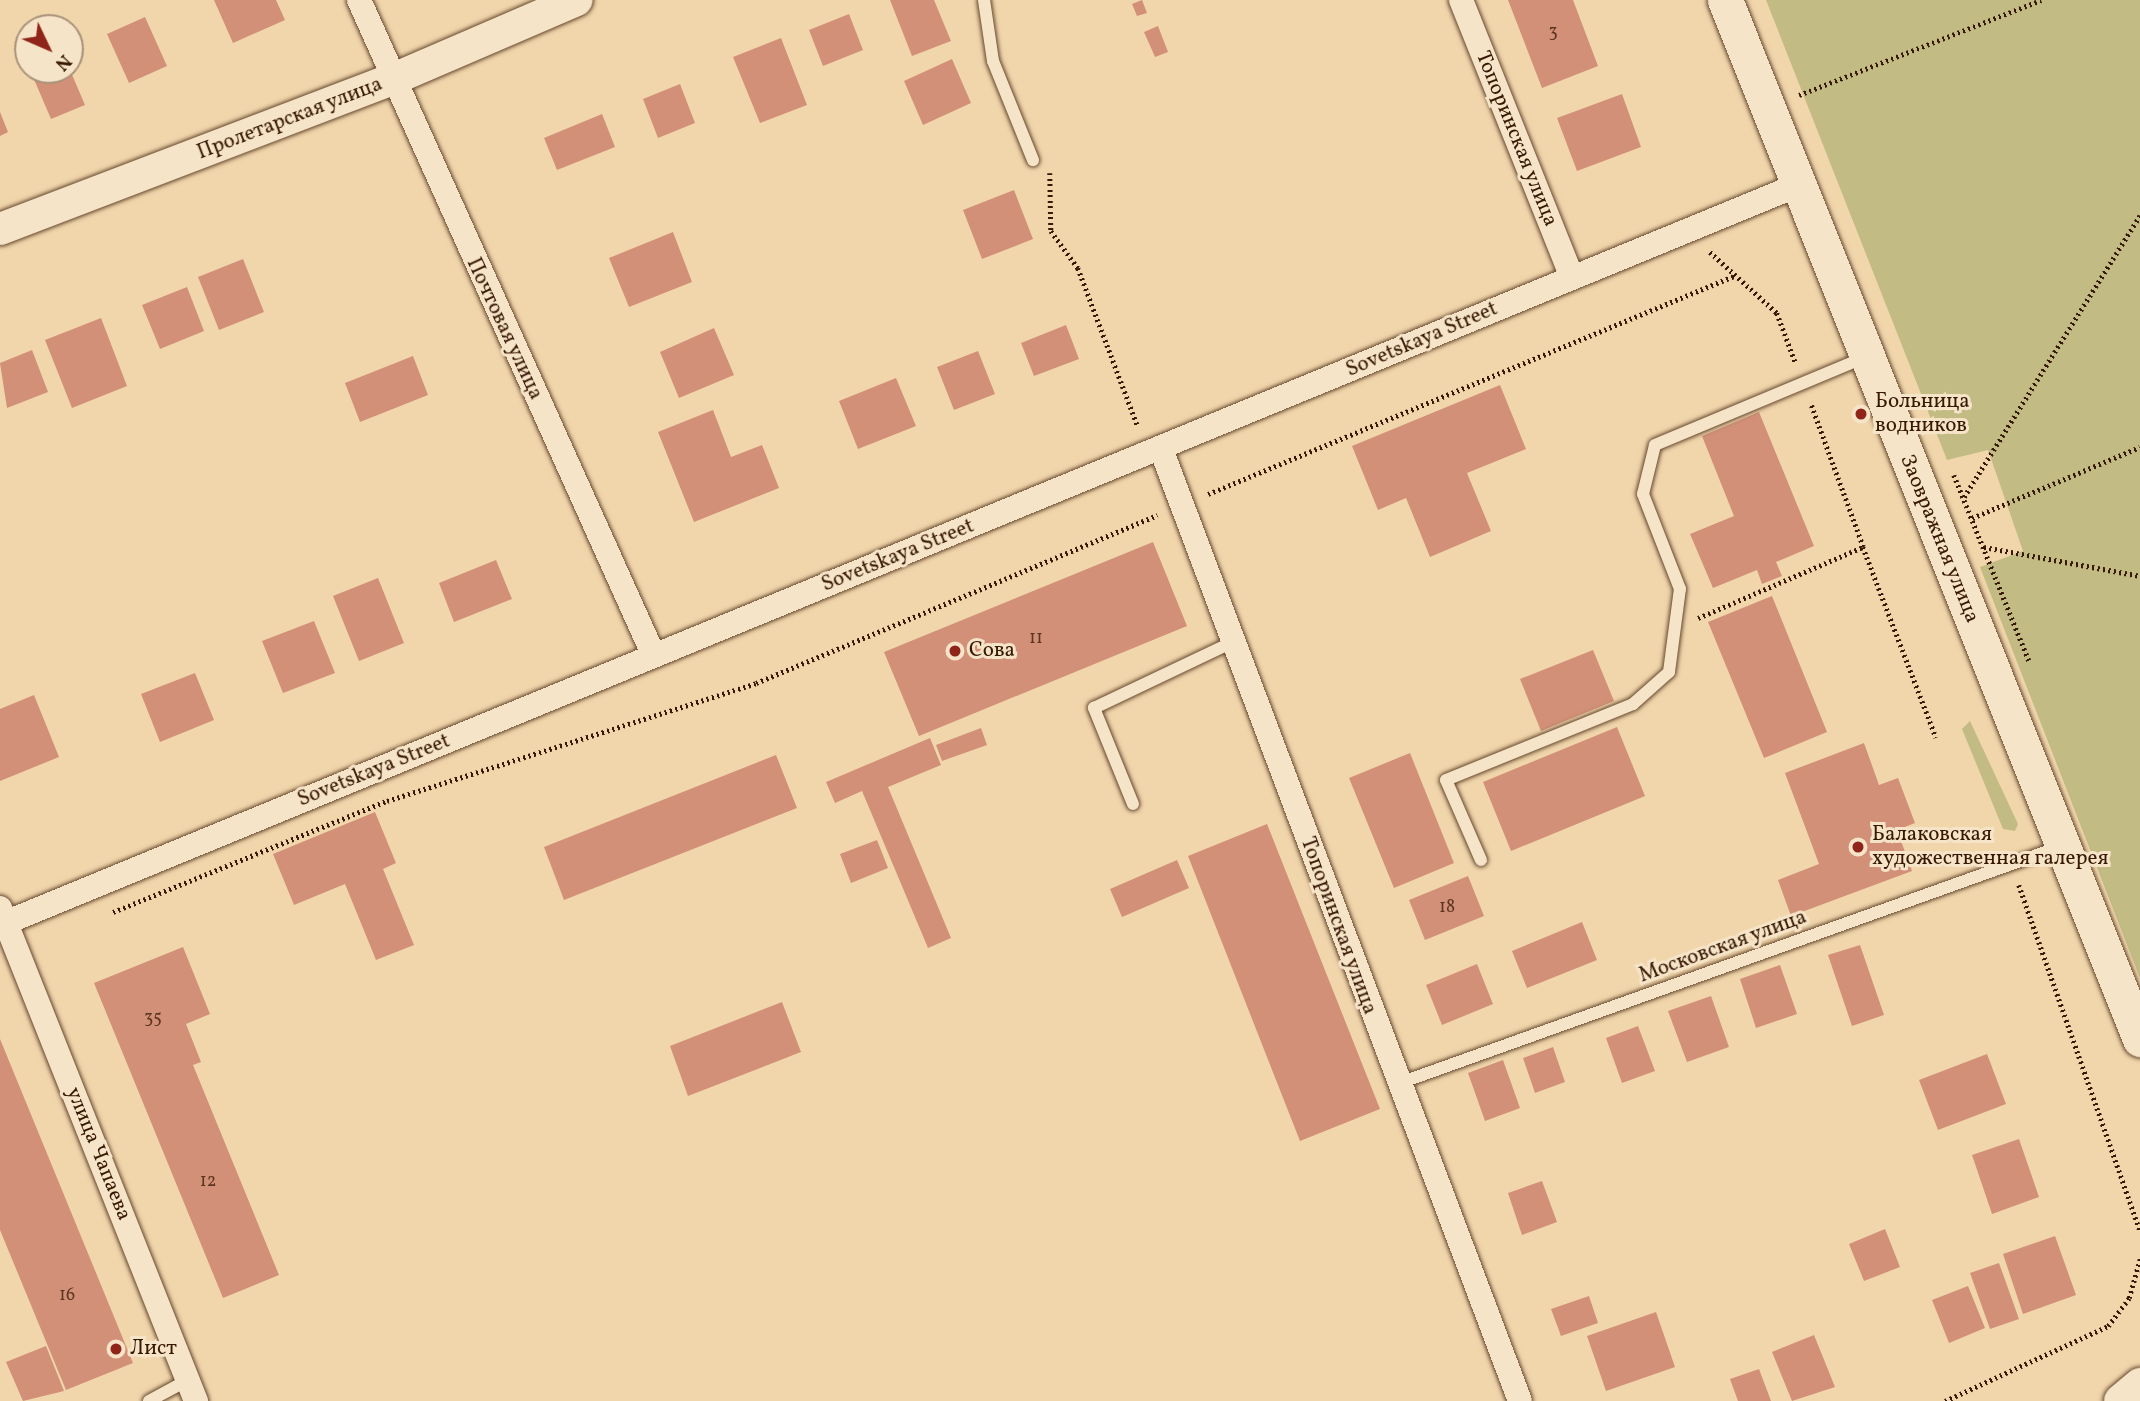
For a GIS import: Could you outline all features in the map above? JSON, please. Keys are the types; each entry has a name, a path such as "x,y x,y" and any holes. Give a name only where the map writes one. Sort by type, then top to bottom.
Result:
{"main road":[{"name":"Заовражная улица","path":"1725,0 1796,186 2140,1039"},
{"path":"2121,1401 2140,1385"}],"street":[{"name":"Почтовая улица","path":"359,0 391,80 654,656"},
{"name":"Пролетарская улица","path":"0,229 391,80 577,0"},
{"name":"Топоринская улица","path":"1461,0 1572,278"},
{"name":"Sovetskaya Street","path":"2,919 1154,452 1796,186"},
{"name":"Топоринская улица","path":"1154,452 1181,505 1397,1084 1520,1401"},
{"name":"улица Чапаева","path":"2,919 192,1390"}],"lane":[{"path":"984,0 993,61 1033,160"},
{"path":"1481,860 1446,780 1633,704 1669,672 1680,589 1643,494 1655,444 1865,357"},
{"path":"1133,804 1094,708 1233,642"},
{"name":"Московская улица","path":"1397,1084 2063,846"},
{"path":"149,1401 192,1390"}],"path":[{"path":"1799,95 2041,0"},
{"path":"1033,160 1050,171 1051,231 1078,268 1154,452"},
{"path":"1963,497 2140,215"},
{"path":"106,915 387,801 756,683 1734,276"},
{"path":"1972,517 2140,447"},
{"path":"1863,547 1936,737"},
{"path":"1984,547 2140,576"},
{"path":"1674,627 1846,556"},
{"path":"2012,864 2140,1231"},
{"path":"1945,1401 2108,1326 2129,1298 2140,1259"}],"shaded area":[{"path":"1766,0 2140,0 2140,978 1980,567 2023,551 1988,450 1947,460"},
{"path":"1970,721 2018,824 2015,831 2003,829 1962,729"}],"building":[{"path":"214,0 276,0 285,20 233,43"},
{"path":"890,0 934,0 951,41 912,56"},
{"path":"1142,0 1147,13 1137,16 1132,4"},
{"path":"1508,0 1573,0 1598,66 1542,88"},
{"path":"849,14 863,50 823,66 809,30"},
{"path":"145,17 167,66 129,83 107,34"},
{"path":"1158,26 1168,52 1155,57 1144,32"},
{"path":"781,38 807,105 760,123 733,57"},
{"path":"952,59 971,103 923,125 904,81"},
{"path":"36,84 76,84 85,105 51,119"},
{"path":"680,84 695,123 658,138 643,99"},
{"path":"1622,94 1641,147 1577,171 1557,118"},
{"path":"0,112 8,132 0,136"},
{"path":"602,114 615,147 557,170 544,138"},
{"path":"1014,190 1033,239 982,259 963,210"},
{"path":"673,232 692,282 629,307 609,258"},
{"path":"243,259 264,312 219,330 198,277"},
{"path":"187,287 204,331 160,349 142,305"},
{"path":"101,318 127,386 72,408 45,340"},
{"path":"1066,325 1079,359 1034,376 1021,343"},
{"path":"714,328 734,375 679,398 660,352"},
{"path":"32,350 48,392 7,408 0,363"},
{"path":"978,351 995,394 954,410 937,367"},
{"path":"413,356 428,395 360,422 345,383"},
{"path":"896,378 916,426 858,449 839,401"},
{"path":"1500,385 1526,449 1467,473 1491,531 1430,557 1406,498 1378,510 1352,446"},
{"path":"713,410 731,457 762,445 779,488 694,522 658,432"},
{"path":"1759,412 1814,546 1776,562 1782,576 1762,584 1757,570 1713,588 1690,534 1734,516 1702,436"},
{"path":"1153,542 1187,626 919,736 884,652"},
{"path":"496,560 512,599 454,622 439,583"},
{"path":"378,578 404,643 359,661 333,596"},
{"path":"1772,596 1827,732 1764,758 1708,622"},
{"path":"314,621 335,673 283,693 262,641"},
{"path":"1593,650 1614,701 1541,731 1520,679"},
{"path":"195,673 214,720 160,742 141,694"},
{"path":"34,695 59,757 0,781 0,709"},
{"path":"1617,727 1645,796 1511,851 1483,782"},
{"path":"981,728 987,745 942,761 936,745"},
{"path":"930,738 941,765 888,787 951,938 928,948 862,791 835,803 826,782"},
{"name":"Балаковская художественная галерея","path":"1864,743 1879,785 1898,778 1915,823 1897,830 1912,871 1791,916 1778,880 1819,864 1785,773"},
{"path":"1410,753 1454,863 1394,888 1349,778"},
{"path":"776,755 797,808 564,900 544,847"},
{"path":"375,812 396,863 383,869 414,945 376,960 345,884 294,905 273,854"},
{"path":"1267,824 1380,1109 1300,1141 1188,856"},
{"path":"877,840 888,868 851,883 840,854"},
{"path":"1177,860 1189,888 1122,917 1110,889"},
{"path":"1468,876 1484,916 1425,940 1409,900"},
{"path":"1582,922 1597,960 1527,988 1512,951"},
{"path":"1860,945 1884,1015 1852,1026 1828,955"},
{"path":"183,947 210,1014 186,1024 201,1062 193,1065 279,1275 223,1298 94,983"},
{"path":"1477,964 1493,1004 1442,1025 1426,985"},
{"path":"1780,965 1797,1014 1756,1028 1740,979"},
{"path":"1711,996 1729,1047 1687,1062 1668,1011"},
{"path":"782,1002 801,1052 688,1096 670,1046"},
{"path":"1638,1026 1655,1071 1622,1083 1606,1038"},
{"path":"0,1039 133,1363 66,1390 0,1230"},
{"path":"1553,1047 1565,1082 1535,1093 1523,1058"},
{"path":"1987,1054 2006,1104 1938,1130 1919,1080"},
{"path":"1503,1060 1520,1108 1485,1121 1468,1073"},
{"path":"2019,1139 2039,1197 1992,1214 1972,1155"},
{"path":"1542,1181 1557,1222 1522,1235 1508,1193"},
{"path":"1885,1229 1900,1267 1864,1281 1849,1244"},
{"path":"2055,1236 2076,1295 2023,1314 2003,1254"},
{"path":"1999,1263 2019,1319 1990,1329 1970,1273"},
{"path":"1968,1286 1985,1328 1949,1343 1932,1300"},
{"path":"1589,1296 1598,1323 1561,1336 1551,1309"},
{"path":"1656,1312 1675,1367 1606,1391 1587,1336"},
{"path":"1814,1335 1835,1387 1792,1401 1772,1352"},
{"path":"46,1346 64,1391 23,1401 6,1362"},
{"path":"1759,1369 1771,1401 1738,1401 1730,1379"}],"place":[{"name":"Больница водников","path":"1861,414"},
{"name":"Сова","path":"955,651"},
{"name":"Балаковская художественная галерея","path":"1858,847"},
{"name":"Лист","path":"116,1349"}]}
